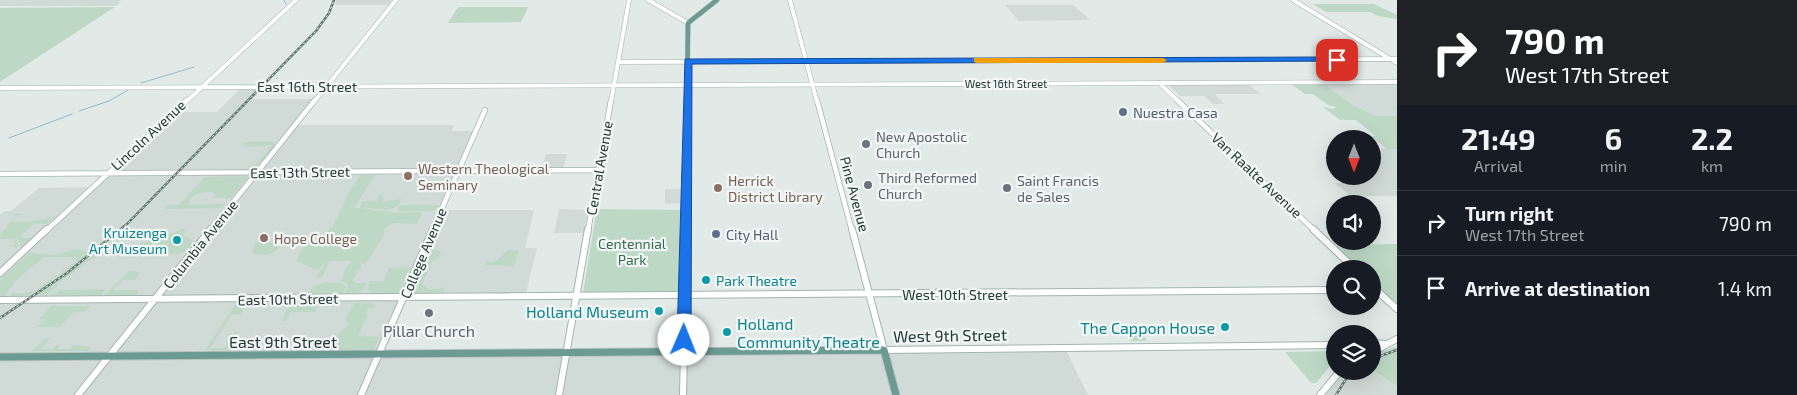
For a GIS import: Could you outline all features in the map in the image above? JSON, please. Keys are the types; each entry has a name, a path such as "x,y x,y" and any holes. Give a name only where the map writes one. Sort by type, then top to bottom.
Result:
{"main road":[{"path":"684,351 688,23 717,0"},
{"name":"West 9th Street","path":"566,353 884,350"},
{"name":"Pine Avenue","path":"884,350 896,395"},
{"name":"East 9th Street","path":"0,357 566,353"}],"street":[{"name":"Lincoln Avenue","path":"0,273 296,0"},
{"name":"Columbia Avenue","path":"78,395 396,0"},
{"name":"Central Avenue","path":"559,395 629,0"},
{"path":"648,0 688,23"},
{"name":"Pine Avenue","path":"790,0 884,350"},
{"path":"1293,0 1397,63"},
{"path":"618,62 1397,59"},
{"name":"Van Raalte Avenue","path":"1159,82 1346,260"},
{"name":"West 16th Street","path":"614,85 1397,82"},
{"name":"East 16th Street","path":"0,88 614,85"},
{"name":"College Avenue","path":"361,395 405,298 485,110"},
{"name":"East 13th Street","path":"0,174 600,170"},
{"name":"West 10th Street","path":"576,296 1326,290"},
{"path":"1381,294 1397,309"},
{"name":"East 10th Street","path":"0,300 576,296"},
{"path":"1381,347 1397,339"},
{"path":"1381,344 1387,344"},
{"name":"West 9th Street","path":"884,350 1326,345"},
{"path":"683,395 684,351"},
{"path":"1320,395 1332,380"}],"shaded area":[{"path":"0,0 121,0 117,6 0,6"},
{"path":"336,0 392,0 388,5 335,5"},
{"path":"1005,5 1073,5 1090,20 1019,21"},
{"path":"1397,84 1397,116 1375,116 1350,103 1323,85"},
{"path":"1169,85 1249,85 1261,94 1215,94 1224,104 1213,104 1204,96 1180,96"},
{"name":"Hope College","path":"242,87 264,87 253,99 317,99 296,125 454,125 452,131 476,131 442,210 534,210 525,248 537,248 525,297 405,298 381,350 312,351 310,354 1065,348 1088,395 0,395 0,215 5,211 11,211 39,188 93,187 175,112 217,112"},
{"path":"1397,148 1397,196 1350,195 1337,185 1381,185 1381,149"},
{"path":"546,154 567,154 563,169 542,169"},
{"path":"665,189 683,189 682,203 665,204"},
{"path":"559,209 588,210 584,233 554,233"},
{"path":"1381,376 1397,386 1397,395 1325,395 1338,380 1381,380"}],"green space":[{"path":"1313,4 1374,4 1397,15 1397,19 1378,16 1370,12 1326,12"},
{"path":"115,7 0,82 0,8"},
{"path":"458,7 528,7 521,22 448,23"},
{"path":"1322,83 1350,103 1375,116 1397,116 1397,149 1387,149 1381,144 1381,130 1368,130 1356,120 1340,120 1323,107 1333,109 1336,107 1328,105 1313,94 1305,94 1291,84"},
{"path":"245,142 277,142 273,143 275,145 255,169 247,167 256,164 272,145 247,147 243,145"},
{"path":"360,175 375,175 354,208 360,208 362,201 376,201 379,194 383,195 383,202 402,199 394,208 384,210 361,208 396,213 420,212 422,214 416,224 396,223 386,228 383,232 385,233 368,261 363,264 357,261 362,265 353,280 356,283 366,283 364,289 357,293 345,293 348,285 342,281 332,280 343,280 345,269 352,261 330,261 322,278 316,277 327,261 317,270 296,261 303,247 319,239 333,226 349,192"},
{"path":"249,176 231,198 213,198 216,194 213,194 214,192 203,192 194,196 189,201 191,202 189,204 184,205 226,204 220,208 165,209 167,205 179,205 205,177"},
{"path":"404,205 438,205 435,211 398,211 398,207"},
{"name":"Centennial Park","path":"597,209 682,210 679,292 583,293"},
{"path":"57,215 46,224 34,224 21,235 22,238 31,238 21,247 18,238 16,239 19,247 11,247 15,244 15,239 0,239 0,234 8,226 5,226 17,216 11,222 34,221"},
{"path":"185,229 184,236 195,241 186,251 173,254 144,254 160,239"},
{"path":"278,237 282,237 279,247 274,252 265,255 252,253 255,243 275,242"},
{"path":"158,239 141,254 124,252 135,245"},
{"path":"1381,244 1397,244 1397,305 1381,289 1381,260 1351,260 1341,250 1381,250"},
{"path":"77,249 88,252 86,256 32,295 10,296 15,292 14,294 33,292 77,261 75,260 77,257 44,257 14,282 5,296 0,296 0,280 29,253 54,255"},
{"path":"432,250 438,250 442,256 432,261 422,285 426,286 426,289 440,289 444,286 444,292 414,293"},
{"path":"509,250 519,250 514,266 485,265 486,262 494,262"},
{"path":"97,253 102,254 57,284 47,295 37,295"},
{"path":"410,267 399,293 371,293 367,289 370,281 384,281 389,268"},
{"path":"129,271 140,272 135,280 123,280 113,290 139,290 136,295 105,295"},
{"path":"325,282 341,283 346,287 343,293 309,293 312,287"},
{"path":"105,289 102,295 53,295 60,290"},
{"path":"354,303 371,303 377,306 368,309 366,315 369,318 366,319 358,336 377,337 381,334 374,350 331,350 339,333 348,325 346,318"},
{"path":"291,304 330,304 318,305 315,312 291,312 286,321 281,321"},
{"path":"235,305 244,310 241,314 232,314 210,348 224,348 235,331 239,331 235,338 237,341 232,350 205,350"},
{"path":"51,306 90,306 85,311 74,312 60,327 37,327 45,319 39,319"},
{"path":"1122,327 1138,327 1147,341 1131,341"},
{"path":"50,338 41,349 52,349 56,345 61,345 58,349 70,349 74,345 91,347 89,351 32,351 44,339"},
{"path":"1397,348 1397,386 1381,376 1381,351"},
{"path":"1326,351 1326,371 1316,383 1311,383 1285,352"}],"waterway":[{"path":"284,0 286,4"},
{"path":"141,83 194,67"},
{"path":"79,111 109,101 128,90"},
{"path":"9,138 72,114"}],"railway":[{"path":"0,318 67,273 127,224 316,31 329,13 334,0"},
{"path":"1381,356 1397,350"},
{"path":"1336,395 1345,380"}],"slow traffic":[{"path":"977,60 1163,60"}],"place":[{"name":"Nuestra Casa","path":"1123,112"},
{"name":"New Apostolic Church","path":"866,144"},
{"name":"Western Theological Seminary","path":"408,176"},
{"name":"Third Reformed Church","path":"868,185"},
{"name":"Herrick District Library","path":"718,188"},
{"name":"Saint Francis de Sales","path":"1007,188"},
{"name":"City Hall","path":"716,234"},
{"name":"Hope College","path":"264,238"},
{"name":"Kruizenga Art Museum","path":"177,240"},
{"name":"Park Theatre","path":"706,280"},
{"name":"Holland Museum","path":"659,311"},
{"name":"Pillar Church","path":"429,313"},
{"name":"The Cappon House","path":"1225,327"},
{"name":"Holland Community Theatre","path":"727,332"}],"route":[{"path":"684,340 688,61 1337,60"}]}
